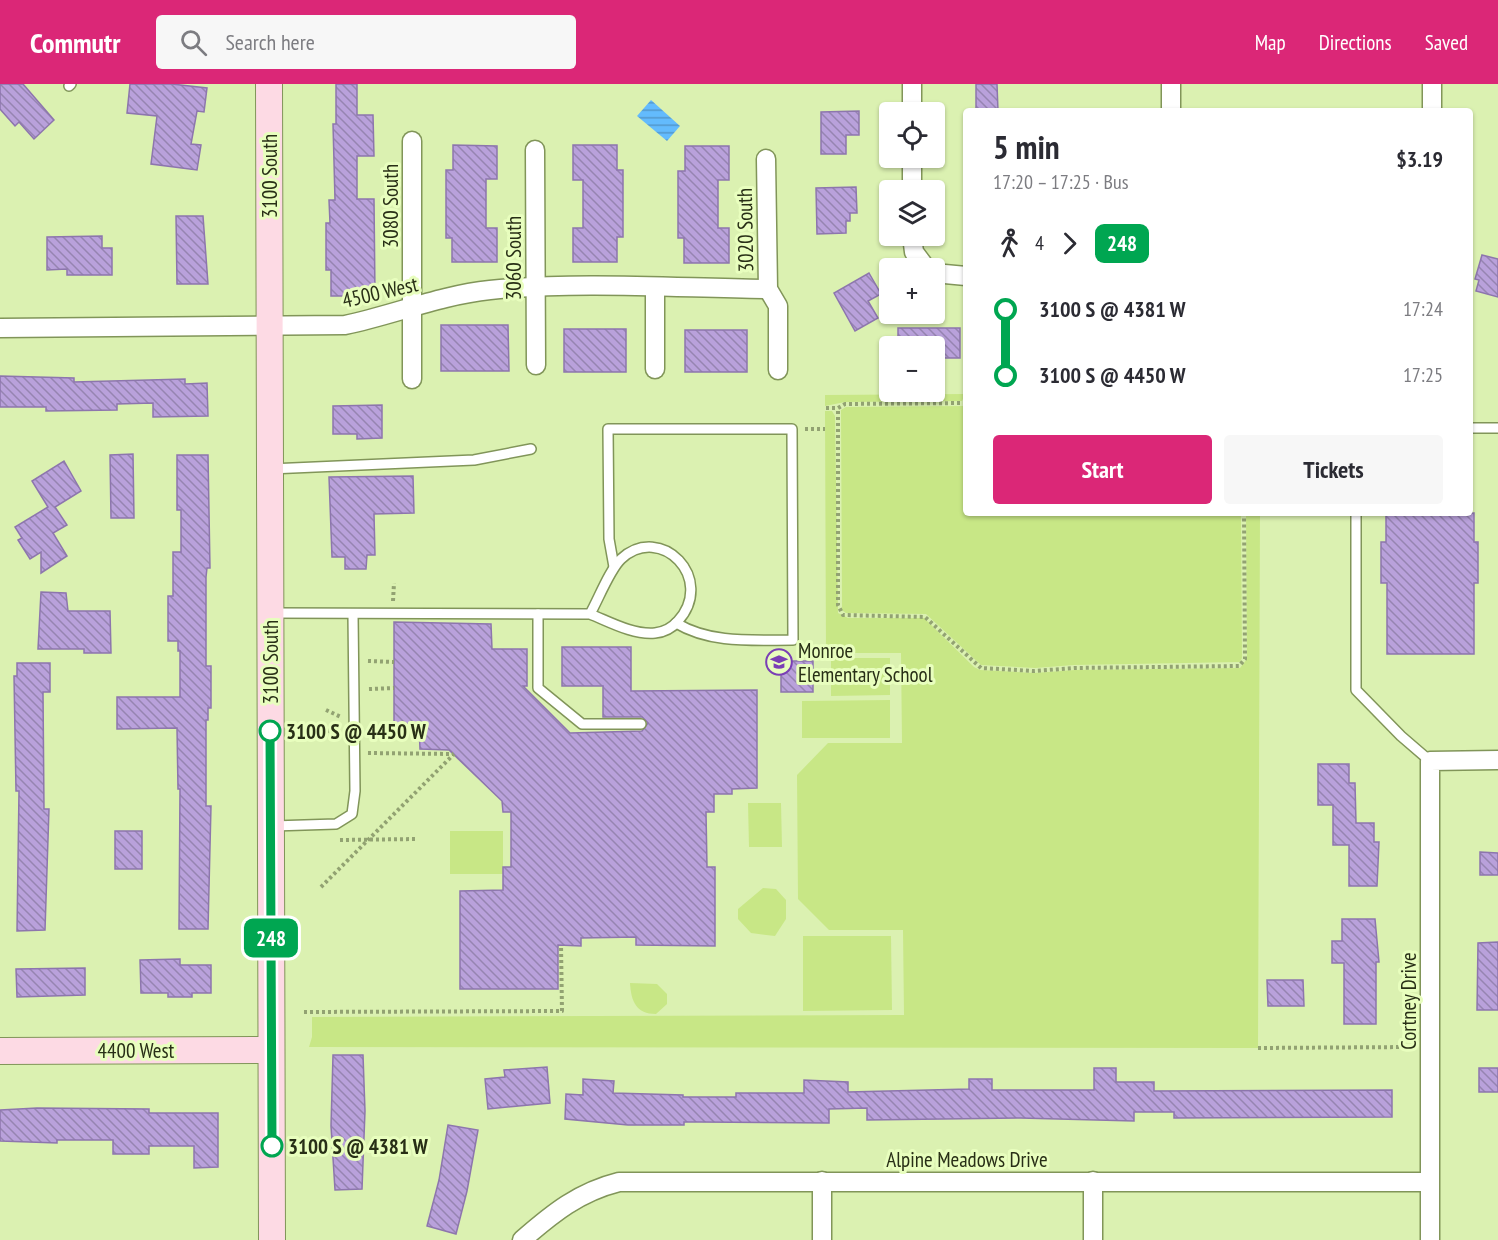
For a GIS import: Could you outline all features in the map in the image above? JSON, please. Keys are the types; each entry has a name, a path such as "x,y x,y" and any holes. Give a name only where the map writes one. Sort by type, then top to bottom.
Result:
{"main road":[{"name":"3100 South","path":"268,84 272,1240"},
{"name":"4400 West","path":"0,1051 271,1050"}],"street":[{"path":"912,84 912,102"},
{"path":"1172,84 1172,108"},
{"path":"1432,84 1432,108"},
{"name":"3080 South","path":"412,141 412,379"},
{"name":"3060 South","path":"535,150 536,366"},
{"name":"3020 South","path":"766,159 768,289 778,306 778,370"},
{"path":"945,272 963,275"},
{"name":"4500 West","path":"0,328 269,328 345,325 412,309 449,297 488,290 536,287 768,289"},
{"path":"656,287 656,369"},
{"path":"1430,761 1498,760"},
{"name":"Cortney Drive","path":"1430,761 1430,1240"},
{"path":"822,1181 822,1240"},
{"path":"1092,1181 1093,1240"},
{"name":"Alpine Meadows Drive","path":"522,1240 559,1207 580,1195 619,1182 1430,1182"}],"lane":[{"path":"1473,428 1498,428"},
{"path":"614,567 609,539 608,429 792,429 793,640 729,641 689,631 676,623"},
{"path":"270,469 474,460 531,449"},
{"path":"1356,516 1356,690 1401,736 1430,761"},
{"path":"270,613 590,614 637,632 667,631 684,614 692,591 685,567 665,550 644,547 628,553 614,567 590,614"},
{"path":"271,826 336,824 352,814 355,791 354,614"},
{"path":"538,614 538,688 582,724 641,724"}],"path":[{"path":"826,408 838,408 845,404 963,403"},
{"path":"838,408 840,612 845,616 925,616 978,667 1034,671 1075,668 1239,666 1245,659 1244,516"},
{"path":"368,661 394,662"},
{"path":"368,688 393,688"},
{"path":"326,710 348,720"},
{"path":"321,886 454,754 368,753"},
{"path":"339,840 416,839"},
{"path":"304,1012 562,1011 561,945"},
{"path":"1258,1048 1410,1047"}],"green space":[{"path":"945,394 963,394 962,401 945,401"},
{"path":"825,395 879,395 879,402 845,402 825,406"},
{"path":"963,406 963,516 1241,516 1242,658 1240,662 1074,665 1035,668 981,665 926,614 846,613 842,610 841,410 846,407"},
{"path":"825,411 832,411 835,416 838,613 848,618 924,618 974,667 980,670 1034,673 1075,670 1240,668 1247,659 1246,516 1260,516 1258,1048 309,1047 312,1037 312,1017 904,1015 903,930 829,930 798,899 797,775 828,743 902,743 901,653 826,653"},
{"path":"831,658 890,658 890,695 831,696"},
{"path":"890,700 890,738 802,738 802,701"},
{"path":"748,803 781,803 782,847 749,847"},
{"path":"450,831 503,831 503,874 450,874"},
{"path":"763,888 776,889 786,900 786,919 775,936 751,933 738,919 738,909"},
{"path":"803,936 891,936 892,1010 803,1011"},
{"path":"630,983 657,984 667,994 667,1004 656,1014 644,1012 633,1001"}],"water":[{"path":"651,100 680,126 667,141 637,116"}],"building":[{"path":"0,84 23,84 54,120 34,139 19,122 15,126 0,109"},
{"path":"130,84 172,84 207,88 204,112 197,111 191,144 201,145 197,170 151,164 157,116 127,113"},
{"path":"336,84 357,84 357,115 373,115 374,156 357,156 357,199 374,199 375,296 331,296 331,270 326,270 326,223 330,223 329,200 335,200 333,124 336,124"},
{"path":"976,84 997,84 998,108 976,108"},
{"path":"859,111 859,135 846,135 846,154 821,154 821,112"},
{"path":"453,145 497,146 497,179 486,179 486,228 497,228 497,262 452,262 452,238 446,238 446,170 453,170"},
{"path":"573,145 617,145 617,170 623,170 623,237 617,237 617,262 573,262 573,228 583,228 583,180 573,180"},
{"path":"685,146 729,146 729,180 718,180 718,228 729,228 729,263 684,263 684,238 678,238 678,171 685,171"},
{"path":"856,187 857,213 850,213 850,221 846,221 846,233 817,234 816,188"},
{"path":"176,216 203,216 208,284 177,284"},
{"path":"102,236 102,248 112,248 112,275 67,275 67,269 47,270 47,237"},
{"path":"1482,255 1498,259 1498,297 1476,291 1479,280 1475,279"},
{"path":"869,273 879,290 879,295 868,301 878,318 855,331 834,293"},
{"path":"441,325 508,325 509,371 441,371"},
{"path":"898,328 960,328 960,358 945,358 945,336 898,336"},
{"path":"564,329 626,329 626,372 564,372"},
{"path":"685,330 747,330 747,372 685,372"},
{"path":"0,376 74,378 74,382 185,379 185,384 207,383 208,416 153,417 153,403 117,404 117,410 46,411 46,407 0,407"},
{"path":"382,405 382,438 357,439 357,434 333,434 333,406"},
{"path":"133,454 134,518 111,518 110,455"},
{"path":"177,455 208,455 210,568 207,568 206,577 206,666 211,666 211,708 208,708 208,720 206,720 206,806 211,806 208,929 179,929 180,789 178,789 177,728 117,729 117,697 180,697 178,641 168,641 168,596 173,596 173,552 181,552 181,510 177,510"},
{"path":"64,461 81,491 55,507 67,525 53,533 67,556 41,573 41,552 30,559 18,540 22,538 15,527 48,507 32,481"},
{"path":"413,476 414,513 374,514 375,555 367,555 366,569 345,569 345,557 332,557 329,477"},
{"path":"1474,513 1474,542 1478,542 1478,583 1474,583 1474,654 1387,654 1387,583 1381,583 1381,542 1386,542 1386,516 1473,516"},
{"path":"41,592 66,593 68,611 110,611 111,653 84,653 84,649 38,649"},
{"path":"394,622 491,624 492,649 527,649 527,686 523,686 570,733 642,731 648,723 642,717 603,717 603,686 562,686 562,647 631,647 631,691 757,690 757,788 732,789 732,794 714,794 714,812 706,812 707,867 715,867 715,946 636,945 636,937 581,938 581,946 558,945 558,989 460,989 460,891 503,890 503,867 511,867 511,812 503,812 502,801 449,750 420,749 419,724 394,723"},
{"path":"781,661 813,661 813,692 781,692"},
{"path":"17,663 50,663 50,692 43,692 44,809 49,809 45,930 17,931 19,791 16,791 14,676 17,676"},
{"path":"1318,764 1349,764 1349,783 1355,783 1356,823 1374,823 1374,842 1379,842 1377,886 1349,886 1349,845 1333,845 1333,805 1318,805"},
{"path":"115,831 142,831 142,869 115,869"},
{"path":"1480,852 1498,853 1498,875 1480,875"},
{"path":"1342,919 1375,919 1379,962 1376,962 1376,1024 1344,1024 1344,963 1332,963 1332,941 1342,941"},
{"path":"1498,942 1498,1010 1477,1010 1478,943"},
{"path":"180,959 180,965 211,965 211,993 192,993 192,997 168,997 168,993 141,993 140,960"},
{"path":"85,968 85,995 17,997 16,969"},
{"path":"1267,980 1303,980 1304,1006 1268,1006"},
{"path":"333,1055 363,1055 365,1111 362,1189 335,1190 331,1126"},
{"path":"547,1067 550,1103 488,1109 485,1079 505,1077 504,1070"},
{"path":"1094,1068 1116,1068 1116,1082 1154,1082 1154,1091 1392,1090 1392,1117 1174,1118 1174,1112 1134,1112 1134,1121 1020,1118 867,1120 867,1108 829,1109 829,1123 684,1122 684,1125 628,1125 565,1119 566,1094 583,1095 583,1079 614,1081 613,1093 683,1095 683,1097 736,1097 736,1093 804,1093 804,1080 848,1082 848,1092 969,1089 969,1079 992,1079 992,1090 1094,1090"},
{"path":"1479,1068 1498,1068 1498,1092 1479,1092"},
{"path":"149,1109 149,1113 218,1113 218,1167 194,1168 194,1146 149,1146 149,1154 113,1154 113,1140 57,1140 57,1143 0,1141 0,1110"},
{"path":"448,1125 478,1130 467,1191 456,1234 427,1226 439,1180"}],"bus line":[{"name":"248","path":"270,731 272,1146"}],"place":[{"name":"Monroe Elementary School","path":"779,662"},
{"name":"3100 S @ 4450 W","path":"270,731"},
{"name":"3100 S @ 4381 W","path":"272,1146"}]}
